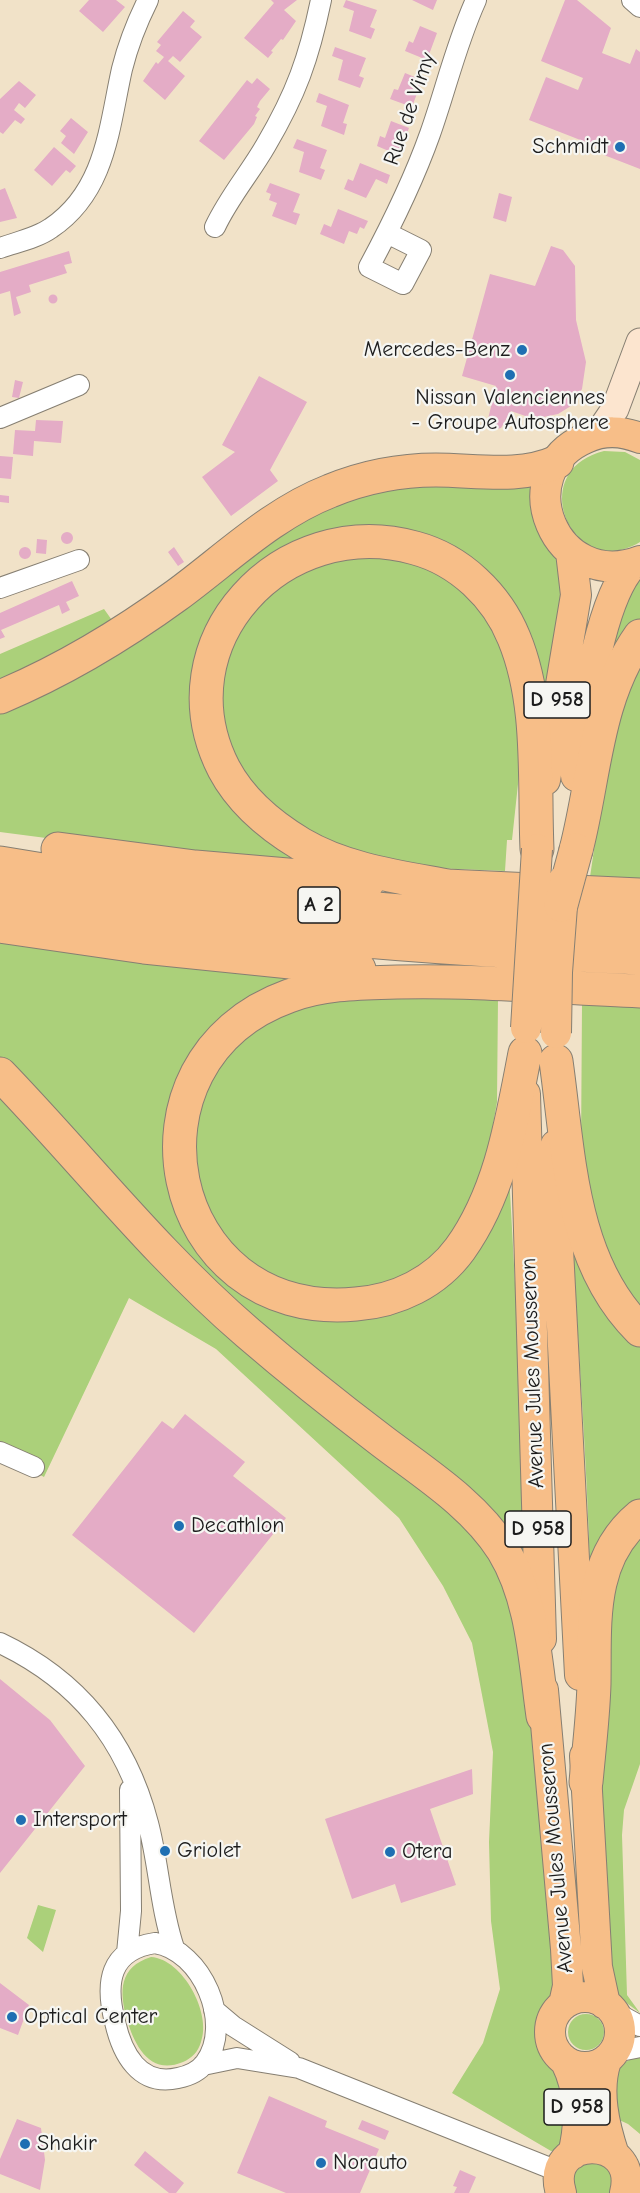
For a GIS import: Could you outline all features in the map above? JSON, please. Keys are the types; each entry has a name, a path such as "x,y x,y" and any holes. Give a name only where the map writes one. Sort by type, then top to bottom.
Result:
{"highway":[{"path":"0,697 113,638 170,600 287,513 328,491 389,473 436,470 516,472 537,470 557,462"},
{"path":"448,886 352,866 301,843 248,802 230,780 219,758 210,721 208,694 211,665 219,641 236,609 251,590 277,567 303,553 345,542 374,540 401,544 426,551 451,563 472,579 491,599 514,637 528,689 533,729 560,850 561,905"},
{"path":"560,850 607,700 625,660 640,636"},
{"path":"0,841 195,867 341,881 640,895"},
{"name":"A 2","path":"0,863 144,885 313,904 479,919 640,927"},
{"name":"A 2","path":"0,894 289,933 484,950 640,958"},
{"path":"0,926 144,947 447,981 640,991"},
{"path":"447,981 355,983 300,992 250,1015 227,1034 210,1053 195,1078 185,1104 180,1157 183,1184 192,1213 207,1239 225,1262 249,1280 275,1294 317,1305 380,1301 411,1290 439,1272 460,1249 483,1206 541,1044"},
{"path":"541,1044 586,1241 612,1295 640,1330"},
{"path":"0,1074 152,1242 206,1295 319,1391 445,1490 487,1529 510,1562 523,1596 543,1716"},
{"path":"586,1782 598,1590 605,1563 616,1542 640,1516"}],"main road":[{"path":"598,434 615,410 640,342"},
{"path":"636,562 600,566 571,552 555,533 546,510 547,485 557,462 574,444 598,434 616,432 640,438"},
{"name":"D 958","path":"560,850 559,690 576,595 571,552"},
{"name":"D 958","path":"541,1044 528,959 560,850 600,641 615,590 636,562"},
{"name":"D 958","path":"541,1044 561,905"},
{"name":"Avenue Jules Mousseron","path":"541,1044 526,1182 543,1716 564,1916 568,1986 564,2004"},
{"name":"Avenue Jules Mousseron","path":"541,1044 559,1260 597,1967 609,2007"},
{"path":"582,1997 609,2007 620,2028 620,2053 584,2068 566,2062 553,2046 550,2031 554,2016 564,2004 582,1997"},
{"name":"D 958","path":"614,2155 603,2110 603,2077 620,2053"},
{"name":"D 958","path":"564,2173 578,2131 575,2084 566,2062"},
{"path":"564,2173 594,2147 614,2155 626,2175 625,2193"}],"street":[{"path":"0,248 43,232 74,207 91,184 106,151 125,58 148,0"},
{"path":"215,227 232,195 265,147 298,84 312,45 321,0"},
{"name":"Rue de Vimy","path":"387,232 426,145 458,44 476,0"},
{"path":"632,0 640,7"},
{"path":"0,418 79,385"},
{"path":"0,588 79,560"},
{"path":"0,1452 34,1467"},
{"path":"0,1643 45,1669 85,1702 115,1743 148,1823 164,1918 174,1948"},
{"path":"127,1953 131,1894 130,1776"},
{"path":"203,2065 217,2039 214,2010 199,1974 184,1955 174,1948 155,1943 139,1946 127,1953 117,1964 110,1989 119,2041 128,2059 141,2072 169,2080 188,2076 203,2065 226,2059 247,2058 299,2068 564,2173"},
{"path":"609,2007 640,2026"},
{"path":"214,2010 233,2026 299,2068"}],"green space":[{"path":"604,451 625,452 640,460 640,542 616,551 595,548 578,536 566,519 562,499 566,479 580,462"},
{"path":"536,482 546,542 562,568 559,630 539,716 509,610 370,529 230,603 211,753 333,868 123,848 0,832 0,707 274,533 377,485"},
{"path":"346,553 407,558 461,584 491,619 508,656 521,756 512,840 507,840 505,871 432,868 340,849 293,824 243,775 221,721 221,669 255,601 297,569"},
{"path":"640,575 640,625 615,664 607,650 613,629"},
{"path":"104,609 114,623 0,685 0,654"},
{"path":"640,659 640,879 590,877 613,720"},
{"path":"0,938 309,975 281,989 173,1123 243,1288 390,1308 509,1173 531,1580 260,1336 0,1063"},
{"path":"334,996 498,998 497,1102 487,1159 465,1217 433,1262 368,1291 281,1284 225,1244 194,1186 198,1095 231,1046 289,1011"},
{"path":"582,1003 640,1006 640,1310 599,1241 581,1150"},
{"path":"0,1092 468,1522 517,1604 539,1793 556,1983 552,2004 545,2014 539,2036 540,2045 559,2073 569,2098 560,2150 551,2151 452,2093 483,2043 500,1989 491,1921 489,1842 493,1752 472,1643 443,1586 399,1518 216,1349 129,1298 44,1477 0,1453"},
{"path":"572,1222 640,1339 640,1507 590,1571 587,1484"},
{"path":"640,1533 640,1764 624,1810 622,1835 627,1995 640,2013 620,1998 609,1977 602,1798 601,1682 618,1570"},
{"path":"38,1905 56,1910 43,1952 27,1938"},
{"path":"151,1957 163,1960 184,1977 198,2003 202,2017 201,2042 196,2052 183,2062 171,2065 161,2065 146,2056 134,2039 124,2009 123,1990 127,1974 140,1961"},
{"path":"586,2014 599,2019 604,2032 599,2045 586,2050 573,2045 568,2032 573,2019"},
{"path":"640,2057 640,2134 628,2124 615,2118 614,2089 618,2072 623,2065"},
{"path":"585,2160 611,2167 611,2193 574,2193 571,2176"}],"building":[{"path":"89,0 116,0 125,7 103,32 79,11"},
{"path":"271,0 297,0 284,10 296,21 283,40 281,39 271,51 273,52 268,58 244,38 274,3"},
{"path":"346,0 377,10 370,27 375,29 371,39 349,31 354,11 343,7"},
{"path":"412,0 437,0 433,10"},
{"path":"565,0 577,0 611,28 602,53 630,64 636,49 640,52 640,169 604,155 606,150 529,120 546,77 578,90 583,78 541,61"},
{"path":"183,11 195,21 190,27 202,37 180,62 173,56 168,61 185,76 165,100 143,81 156,62 158,64 164,57 156,51 161,45 157,42"},
{"path":"420,26 437,33 427,60 405,51 409,41 413,43"},
{"path":"335,47 366,58 359,76 364,78 360,88 338,80 343,60 332,56"},
{"path":"405,73 422,80 412,107 390,99 394,89 398,90"},
{"path":"257,78 270,89 257,107 260,109 255,116 257,117 254,124 224,160 199,141 247,80 252,84"},
{"path":"19,81 36,95 25,108 19,103 14,110 25,119 21,124 15,120 3,134 0,132 0,99"},
{"path":"319,93 349,105 343,123 347,124 344,135 321,126 327,106 316,102"},
{"path":"71,118 88,132 74,154 61,143 66,136 60,131"},
{"path":"391,121 409,128 398,155 377,146 380,136 385,138"},
{"path":"297,139 327,150 320,168 325,170 321,180 299,172 304,152 293,148"},
{"path":"54,147 76,166 70,173 66,170 52,186 34,170"},
{"path":"360,163 390,175 387,184 376,179 366,198 344,189 348,179 353,181"},
{"path":"270,183 300,194 293,212 300,214 296,225 272,216 277,203 269,200 271,194 266,192"},
{"path":"5,188 17,218 0,222 0,190"},
{"path":"499,193 512,197 506,222 493,218"},
{"path":"338,209 368,221 364,229 360,227 357,234 349,231 344,244 320,234 324,224 331,227"},
{"name":"Mercedes-Benz","path":"551,246 563,250 575,266 576,320 586,362 582,389 571,406 558,414 534,419 511,411 501,428 492,430 487,423 496,386 462,376 490,274 535,286"},
{"path":"69,251 72,263 64,265 67,273 29,285 31,292 16,297 21,313 14,316 10,291 0,294 0,272"},
{"path":"53,295 57,299 53,303 49,299"},
{"path":"259,376 307,402 270,470 278,481 231,516 202,477 235,452 222,445"},
{"path":"15,380 23,382 19,398 12,397"},
{"path":"36,420 63,421 61,443 34,441 33,456 13,454 15,430 35,431"},
{"path":"0,456 13,457 11,479 0,478"},
{"path":"0,495 9,496 9,503 0,502"},
{"path":"69,532 73,538 69,544 65,544 61,536"},
{"path":"37,539 47,540 46,554 36,553"},
{"path":"27,547 30,548 30,558 23,559 20,558 19,551 20,548"},
{"path":"174,547 184,562 178,566 168,552"},
{"path":"72,581 79,596 66,602 70,610 62,614 59,605 1,630 5,637 0,639 0,613"},
{"name":"Decathlon","path":"185,1414 245,1462 233,1476 286,1518 194,1633 72,1535 162,1421 173,1429"},
{"name":"Intersport","path":"0,1679 50,1720 85,1766 0,1873"},
{"name":"Otera","path":"472,1769 473,1794 430,1809 456,1885 401,1903 395,1884 352,1899 325,1819"},
{"name":"Optical Center","path":"0,1983 29,2005 18,2035 0,2028"},
{"name":"Norauto","path":"269,2096 327,2121 325,2127 379,2149 360,2193 286,2193 237,2173"},
{"name":"Shakir","path":"17,2119 41,2128 45,2160 40,2190 0,2174 0,2159"},
{"path":"362,2120 389,2131 385,2140 358,2129"},
{"path":"145,2151 184,2183 176,2193 169,2193 134,2165"},
{"path":"460,2170 476,2177 469,2193 454,2193 457,2187 453,2186"}],"place":[{"name":"Schmidt","path":"620,147"},
{"name":"Mercedes-Benz","path":"522,350"},
{"name":"Nissan Valenciennes - Groupe Autosphere","path":"510,375"},
{"name":"Decathlon","path":"179,1526"},
{"name":"Intersport","path":"21,1820"},
{"name":"Griolet","path":"165,1851"},
{"name":"Otera","path":"390,1852"},
{"name":"Optical Center","path":"12,2017"},
{"name":"Shakir","path":"25,2144"},
{"name":"Norauto","path":"321,2163"}]}
